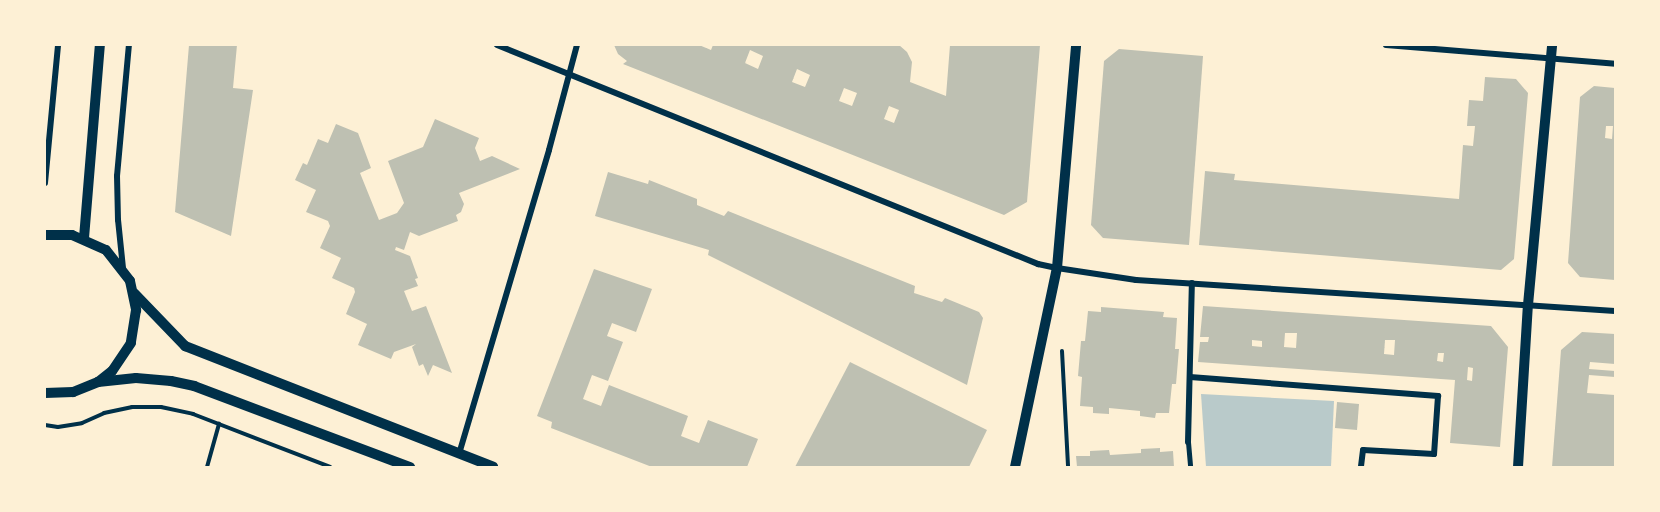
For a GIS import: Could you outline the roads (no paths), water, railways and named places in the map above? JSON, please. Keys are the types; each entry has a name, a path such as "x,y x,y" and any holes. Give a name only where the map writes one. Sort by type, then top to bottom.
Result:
{"street":[{"path":"45,183 58,45"},
{"path":"84,238 100,45"},
{"path":"123,269 117,220 117,176 129,45"},
{"path":"497,45 1038,264 1136,280 1615,311"},
{"path":"459,454 577,45"},
{"path":"1015,467 1057,268 1076,45"},
{"path":"1386,45 1615,63"},
{"path":"1518,467 1528,305 1552,45"},
{"path":"45,235 60,234 84,238 106,250 123,269 134,293 136,310 131,343 117,365 98,382"},
{"path":"1190,467 1188,442 1192,283"},
{"path":"134,293 185,345 493,467"},
{"path":"1190,377 1438,396 1434,454 1362,450 1361,467"},
{"path":"45,393 74,392 98,382 136,378 171,381 194,386 410,467"}]}
